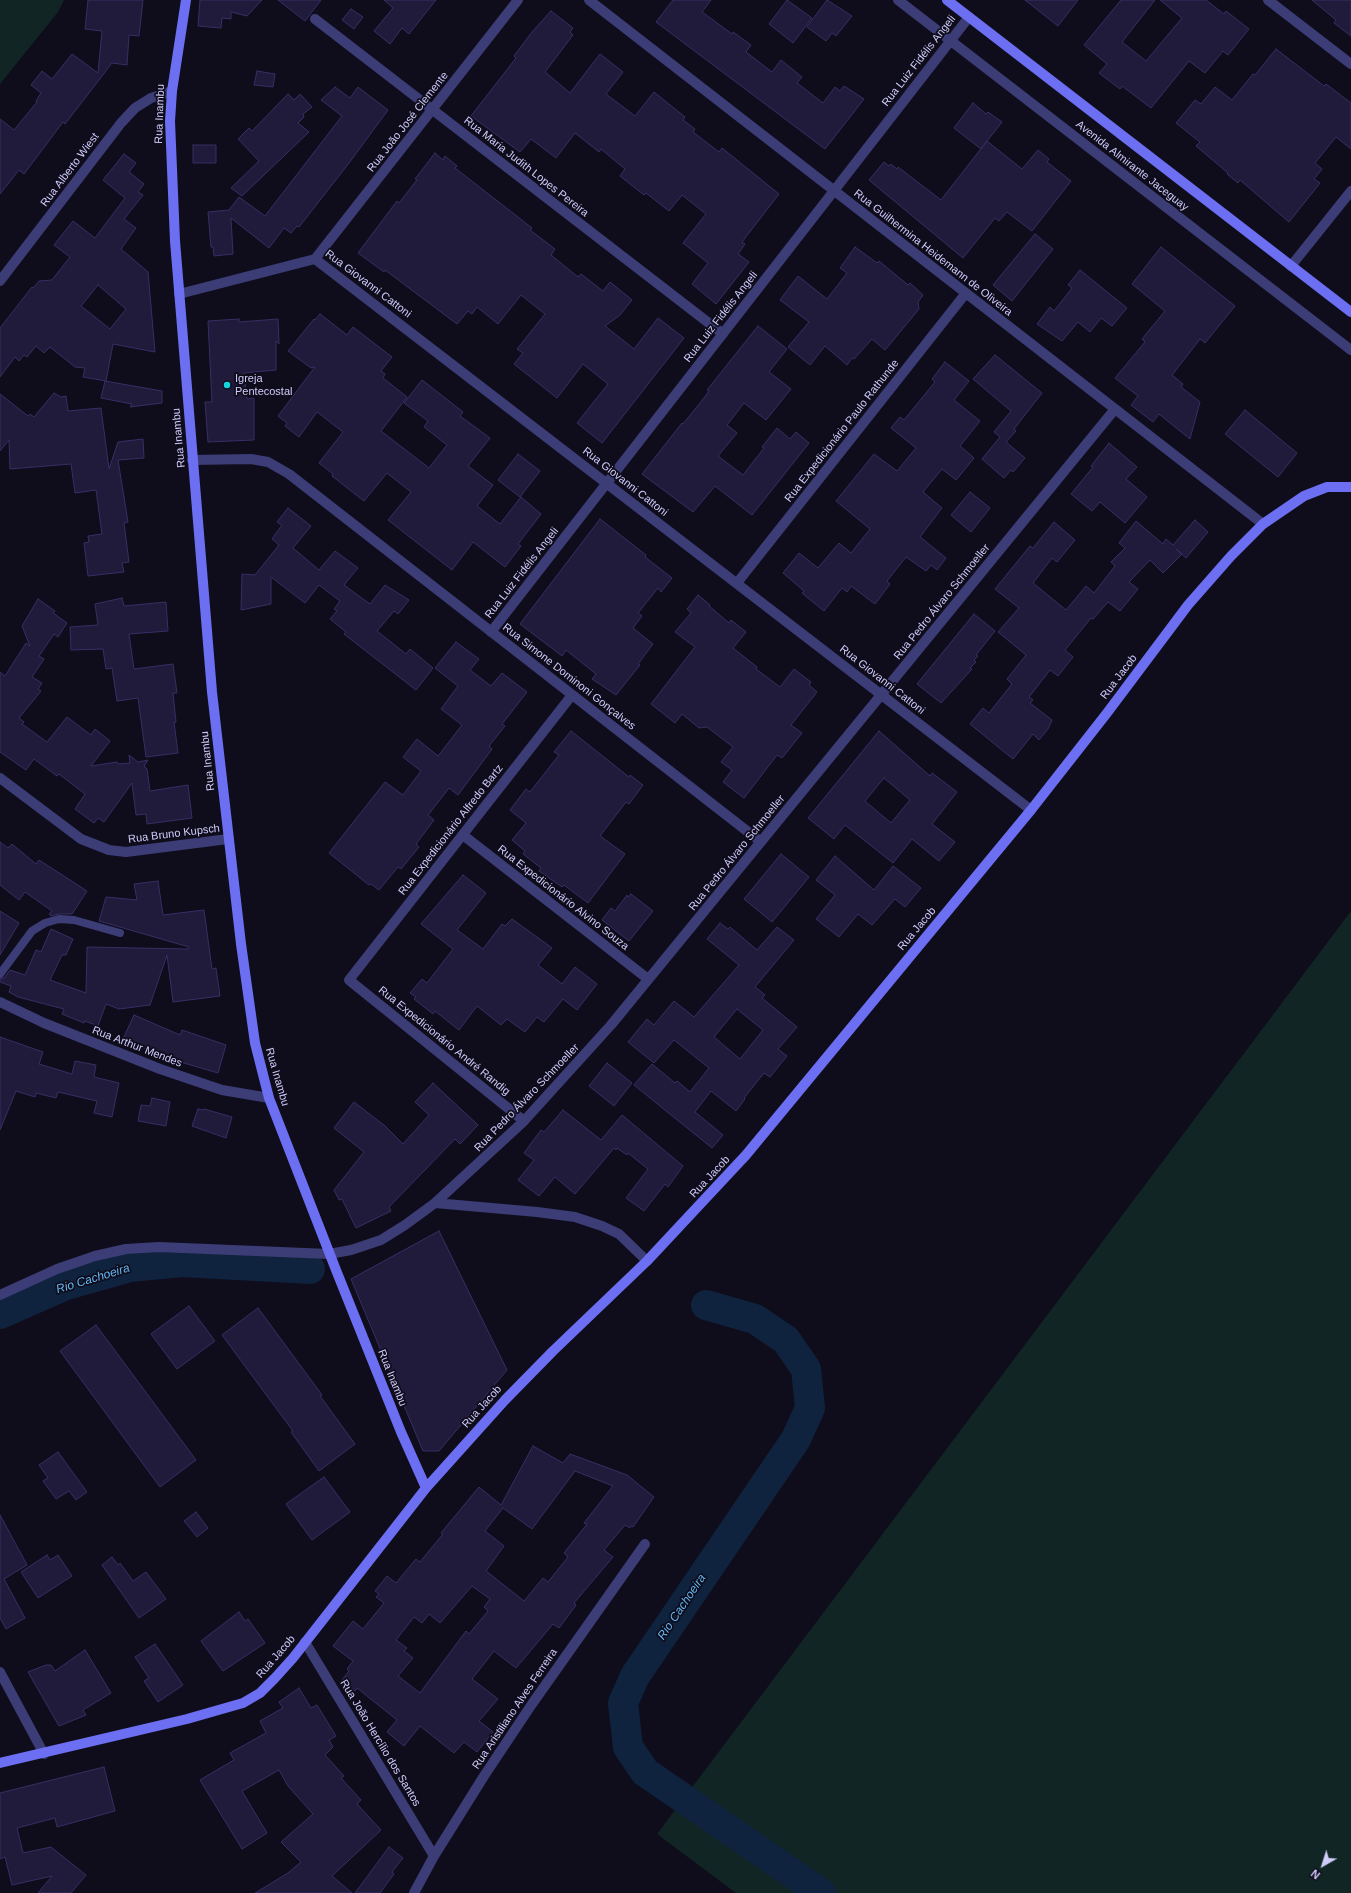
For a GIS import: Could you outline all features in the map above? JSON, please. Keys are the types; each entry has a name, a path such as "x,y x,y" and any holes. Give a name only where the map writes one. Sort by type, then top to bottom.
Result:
{"street":[{"name":"Rua Inambu","path":"186,0 172,91 170,121 171,166 179,294 212,692 228,839 255,1043 269,1098 401,1432 426,1488"},
{"name":"Rua João José Clemente","path":"315,259 518,0"},
{"name":"Rua Guilhermina Heidemann de Oliveira","path":"589,0 1263,524"},
{"name":"Avenida Almirante Jaceguay","path":"898,0 1351,350"},
{"name":"Avenida Almirante Jaceguay","path":"946,0 1351,312"},
{"path":"1268,0 1351,64"},
{"name":"Rua Luiz Fidélis Angeli","path":"491,632 969,17"},
{"name":"Rua Maria Judith Lopes Pereira","path":"315,19 723,334"},
{"name":"Rua Alberto Wiest","path":"0,281 121,123 135,108 151,98 172,91"},
{"path":"1291,266 1351,191"},
{"name":"Rua Giovanni Cattoni","path":"179,294 315,259 1031,810"},
{"name":"Rua Expedicionário Paulo Rathunde","path":"737,583 966,293"},
{"name":"Rua Pedro Álvaro Schmoeller","path":"0,1295 57,1269 95,1256 126,1249 159,1247 330,1254 351,1250 380,1240 405,1225 435,1203 524,1121 583,1057 1115,409"},
{"name":"Rua Simone Dominoni Gonçalves","path":"192,460 251,459 268,462 279,467 761,842"},
{"name":"Rua Jacob","path":"0,1763 187,1720 243,1703 260,1693 275,1678 305,1642 426,1488 531,1372 647,1261 746,1155 1031,810 1107,713 1188,605 1231,556 1263,524 1304,496 1327,487 1351,487"},
{"name":"Rua Expedicionário Alfredo Bartz","path":"349,980 572,695"},
{"name":"Rua Bruno Kupsch","path":"0,778 81,839 109,850 126,852 228,839"},
{"name":"Rua Expedicionário Alvino Souza","path":"463,835 648,979"},
{"name":"Rua Expedicionário André Randig","path":"349,980 524,1121"},
{"name":"Rua Arthur Mendes","path":"0,1002 44,1023 160,1069 222,1090 269,1098"},
{"path":"435,1203 575,1217 602,1226 619,1234 647,1261"},
{"name":"Rua Aristiliano Alves Ferreira","path":"414,1893 434,1856 484,1776 532,1704 646,1544"},
{"name":"Rua João Hercílio dos Santos","path":"305,1642 434,1856"},
{"path":"0,1672 44,1754"}],"lane":[{"path":"0,974 32,932 45,923 59,920 74,920 120,932"}],"green space":[{"path":"0,0 64,0 58,12 0,84"},
{"path":"1351,911 1351,1893 736,1893 657,1834"}],"building":[{"path":"88,0 143,0 139,36 129,35 127,65 112,63 65,124 63,122 24,174 19,170 0,194 0,119 14,130 37,102 36,101 41,93 31,85 42,71 52,79 72,54 98,73 102,31 85,29"},
{"path":"200,0 262,0 247,16 231,12 231,19 222,18 221,28 198,26"},
{"path":"278,0 321,0 305,21"},
{"path":"384,0 436,0 409,34 402,28 390,44 374,31 393,8"},
{"path":"673,0 711,0 702,12 732,34 733,32 751,45 746,52 772,72 781,60 802,77 797,83 823,103 835,87 840,91 844,86 864,99 825,149 656,22"},
{"path":"787,0 812,18 793,43 769,24"},
{"path":"827,0 852,16 836,36 832,33 826,41 807,27"},
{"path":"1025,0 1078,0 1058,26"},
{"path":"1121,0 1155,0 1122,42 1146,61 1182,18 1160,0 1206,0 1224,14 1226,11 1249,29 1228,55 1223,51 1205,73 1189,61 1151,108 1122,86 1120,89 1099,73 1107,64 1084,45"},
{"path":"1312,0 1351,0 1351,36 1334,23 1336,20"},
{"path":"351,9 363,17 354,29 342,20"},
{"path":"551,11 573,28 570,32 573,35 545,72 570,93 600,54 623,72 606,94 635,116 654,92 685,117 683,120 695,129 693,132 719,152 722,148 779,194 742,242 745,244 738,254 749,262 716,304 692,284 708,263 683,243 706,214 682,195 669,211 646,193 644,195 620,176 625,169 601,149 599,152 575,133 556,158 531,139 520,152 471,116 516,58 514,56 532,32"},
{"path":"1276,49 1324,86 1326,84 1351,103 1351,149 1336,137 1315,163 1322,169 1314,179 1320,183 1289,222 1240,180 1238,183 1227,174 1228,173 1196,146 1200,142 1176,123 1195,100 1201,104 1215,87 1232,100"},
{"path":"257,71 275,74 273,87 254,85"},
{"path":"335,87 350,98 358,87 388,110 299,227 297,226 291,233 284,228 269,248 231,218 233,254 214,256 213,247 211,247 208,212 229,210 239,197 265,216 342,116 321,100"},
{"path":"288,94 294,100 300,94 312,107 303,114 304,117 298,123 309,132 242,196 231,188 259,161 238,139 249,128 252,131"},
{"path":"973,103 986,114 988,112 1002,122 981,149 954,128"},
{"path":"987,141 1022,169 1038,150 1049,159 1047,162 1071,181 1032,231 1007,212 999,221 995,218 963,258 869,180 884,162 889,166 891,164 897,169 898,167 941,200"},
{"path":"193,145 216,145 216,163 193,163"},
{"path":"435,153 443,160 445,156 457,166 455,168 532,228 530,230 555,249 551,255 578,277 581,274 603,291 610,282 632,300 620,315 605,326 634,349 658,318 684,338 602,443 577,423 608,384 583,364 557,398 514,364 523,353 517,349 545,314 521,295 498,324 477,307 472,314 468,311 457,324 385,270 384,272 358,253 397,201 399,203 417,180 415,179"},
{"path":"124,154 136,163 129,172 144,184 138,192 143,195 124,219 136,228 121,249 148,272 155,352 113,344 106,381 83,377 85,368 75,367 50,347 44,353 36,346 27,357 24,355 19,361 15,357 0,377 0,328 32,287 33,288 39,281 52,280 70,257 54,245 73,221 95,238 125,198 103,180","holes":["98,285 126,309 110,329 81,306"]},
{"path":"1035,234 1053,249 1012,301 993,285"},
{"path":"855,247 877,263 879,261 908,285 910,283 923,295 918,302 919,309 885,350 872,339 854,359 852,358 847,365 825,346 810,365 788,347 809,322 780,300 798,276 827,299 847,273 840,268"},
{"path":"1161,247 1235,306 1205,343 1200,339 1172,375 1183,384 1181,387 1200,402 1190,439 1159,414 1153,422 1131,405 1138,396 1115,378 1145,342 1142,339 1165,311 1132,284"},
{"path":"1080,270 1127,308 1112,326 1101,318 1090,332 1078,322 1062,341 1037,324 1050,307 1054,311 1072,288 1068,285"},
{"path":"320,314 347,335 353,327 392,357 381,371 385,374 383,378 407,397 381,431 429,468 447,445 424,427 428,421 404,403 422,380 463,412 460,416 490,438 468,466 493,485 477,506 500,524 521,497 541,514 518,544 521,546 505,567 473,542 452,570 388,520 411,492 387,473 364,501 332,476 333,474 319,463 343,432 317,412 299,437 285,426 287,423 278,416 315,367 311,368 288,351 314,319 315,320"},
{"path":"239,319 239,322 278,319 279,344 276,341 276,370 244,373 247,399 254,398 254,440 208,442 205,402 212,402 208,321"},
{"path":"758,326 787,349 769,372 791,389 766,420 744,403 727,425 737,433 718,456 743,475 777,428 790,439 796,432 809,443 752,515 715,486 693,512 642,474 682,423 683,424 704,398 709,391 707,390"},
{"path":"995,355 1042,393 1014,429 1016,431 1006,442 1025,458 1013,472 1011,470 1004,478 982,459 1000,437 994,432 1011,411 973,379"},
{"path":"945,362 969,381 954,400 980,421 960,446 974,458 956,480 942,469 923,492 942,508 920,537 946,558 937,570 931,565 926,571 906,557 887,581 890,584 875,604 851,586 847,592 842,588 824,611 802,593 804,591 783,573 799,553 818,568 839,543 851,553 870,529 836,501 874,454 897,471 916,448 891,428 900,417 904,420 935,382 932,379"},
{"path":"105,381 162,391 162,403 130,407 132,404 101,398"},
{"path":"54,393 61,397 66,396 68,411 101,408 109,469 118,442 143,439 144,458 118,460 128,522 124,523 129,562 122,563 124,572 88,576 84,543 89,542 88,536 102,534 96,490 75,493 71,464 10,469 9,440 0,451 0,394 28,416 30,414 34,417"},
{"path":"1245,410 1297,453 1278,477 1225,434"},
{"path":"1109,443 1137,467 1126,479 1147,497 1125,523 1100,502 1092,511 1071,494 1093,467 1091,466"},
{"path":"518,454 540,471 520,497 498,480"},
{"path":"970,492 990,508 971,532 951,515"},
{"path":"288,508 311,526 293,548 319,570 335,551 358,568 344,585 370,604 385,585 409,600 398,614 394,611 377,631 406,654 410,649 433,668 416,690 344,634 346,632 330,619 337,611 334,609 340,601 319,585 305,603 271,577 271,604 241,610 242,574 255,575 279,545 272,539 282,525 277,522"},
{"path":"600,519 646,555 645,557 672,578 661,592 658,588 638,613 642,616 633,628 653,644 638,664 640,665 616,695 592,679 596,674 566,650 562,656 520,624"},
{"path":"1195,520 1208,532 1186,558 1182,554 1163,573 1150,560 1129,582 1138,589 1120,611 1108,602 1093,619 1091,618 1065,650 1073,657 1058,676 1050,670 1029,697 1033,700 1030,703 1052,720 1048,729 1039,740 1033,734 1013,759 970,724 983,708 989,713 1012,684 1007,679 1026,655 998,632 1019,608 995,589 1030,546 1033,548 1054,522 1075,540 1057,562 1052,558 1033,583 1066,610 1086,586 1094,593 1115,566 1111,562 1125,548 1119,543 1136,521 1163,544 1166,539 1173,545"},
{"path":"698,595 729,623 731,620 746,632 733,648 757,667 756,669 780,687 794,669 811,682 809,685 817,692 791,725 802,733 782,758 777,755 744,798 723,782 732,770 721,762 733,747 707,727 699,728 682,714 675,723 651,704 695,647 675,632 691,613 687,609"},
{"path":"122,598 124,606 166,602 168,631 129,634 134,669 173,664 177,693 173,693 176,722 174,722 178,753 146,757 138,698 117,701 112,668 106,669 103,649 71,650 70,627 98,625 95,604"},
{"path":"38,599 55,611 53,613 67,623 58,637 54,634 39,656 44,659 32,677 42,683 38,689 41,691 19,718 24,722 22,724 47,742 67,717 91,735 95,729 110,741 91,766 117,762 118,764 130,763 129,755 138,762 148,760 144,766 147,769 150,791 188,785 192,818 147,824 146,814 136,815 132,783 104,822 98,818 94,823 75,809 85,794 59,774 57,776 34,759 26,770 0,752 0,672 5,676 26,643 30,646 22,626"},
{"path":"974,614 995,631 976,655 978,656 974,660 976,662 970,668 972,669 941,703 917,684"},
{"path":"456,642 479,659 470,670 491,686 502,673 527,692 502,724 505,726 489,746 492,749 458,795 449,788 428,815 434,820 416,844 419,847 401,869 398,867 379,890 371,884 369,885 329,853 385,782 403,795 421,771 403,757 417,739 438,756 462,725 441,709 458,686 435,668"},
{"path":"571,731 629,777 630,775 643,785 629,804 626,802 600,836 625,854 588,903 564,885 562,887 539,871 541,868 523,854 525,851 512,840 526,823 510,810 526,789 530,792 559,755 554,752"},
{"path":"879,731 930,776 932,773 957,792 932,824 955,842 939,861 912,839 893,863 845,825 834,839 808,818","holes":["884,778 910,800 891,823 865,801"]},
{"path":"0,842 8,848 12,844 36,864 39,860 87,891 72,914 59,914 51,916 49,914 52,911 25,892 19,900 0,885"},
{"path":"781,854 809,877 772,922 744,899"},
{"path":"835,856 874,890 893,866 921,888 905,907 895,899 872,925 858,914 839,937 816,919 835,895 816,880"},
{"path":"463,875 486,893 457,930 483,949 502,924 505,926 512,919 552,948 538,965 562,984 575,967 597,984 577,1010 563,999 544,1022 537,1017 525,1032 507,1019 501,1025 477,1006 459,1030 435,1011 433,1014 414,999 416,997 410,993 422,979 427,983 453,949 421,924"},
{"path":"158,881 163,915 204,910 212,969 216,968 220,996 173,1002 167,955 150,1005 119,1009 106,1004 98,1026 85,1021 84,1023 62,1014 64,1009 18,997 9,992 11,986 0,982 0,979 4,978 10,970 25,975 36,950 41,952 51,929 73,939 66,955 62,955 50,980 86,993 87,947 188,949 189,947 99,921 106,897 137,900 134,884"},
{"path":"631,894 653,911 629,941 602,920 611,908 615,911 627,895 628,897"},
{"path":"0,911 19,923 0,955"},
{"path":"720,923 728,929 730,927 757,950 777,927 794,940 755,987 765,995 762,998 797,1027 778,1049 787,1056 770,1077 764,1073 744,1098 745,1099 736,1111 711,1091 695,1112 723,1135 712,1148 634,1085 652,1064 675,1083 677,1081 690,1092 709,1068 674,1040 654,1063 628,1042 647,1019 654,1025 674,1001 694,1017 739,965 707,939","holes":["737,1009 763,1030 740,1059 714,1037"]},
{"path":"134,1015 180,1035 182,1030 226,1045 218,1073 167,1058 123,1039"},
{"path":"0,1037 43,1052 39,1064 72,1074 75,1061 96,1065 94,1077 119,1083 112,1117 94,1113 97,1101 58,1092 56,1098 36,1093 35,1097 16,1091 0,1130"},
{"path":"607,1063 632,1083 614,1106 589,1086"},
{"path":"433,1083 478,1125 460,1144 455,1139 389,1207 391,1211 356,1228 342,1199 339,1200 334,1190 364,1152 334,1128 354,1102 385,1126 403,1144 429,1115 415,1102"},
{"path":"152,1098 170,1102 166,1126 138,1121 141,1105 150,1106"},
{"path":"198,1109 204,1109 232,1117 226,1138 192,1126"},
{"path":"563,1110 601,1140 622,1115 683,1166 668,1187 665,1184 644,1211 626,1198 648,1169 628,1153 627,1155 617,1148 616,1150 614,1148 575,1194 555,1177 539,1196 518,1180 534,1160 524,1153 541,1130 544,1132"},
{"path":"439,1231 507,1370 439,1451 423,1451 351,1279"},
{"path":"189,1306 215,1341 177,1369 151,1334"},
{"path":"258,1308 322,1395 320,1396 355,1444 319,1471 291,1432 293,1431 222,1335"},
{"path":"96,1325 196,1460 160,1487 60,1351"},
{"path":"533,1446 563,1463 570,1454 627,1475 654,1497 633,1527 631,1526 630,1528 625,1525 604,1550 613,1557 574,1603 576,1605 559,1628 553,1624 516,1668 494,1651 472,1679 498,1699 479,1721 493,1732 477,1752 464,1742 454,1753 420,1726 404,1746 387,1732 397,1720 357,1688 355,1691 342,1680 349,1671 347,1669 353,1661 333,1646 353,1621 363,1629 384,1603 376,1597 379,1594 375,1591 387,1576 396,1583 416,1559 420,1562 443,1534 441,1533 479,1487 501,1505","holes":["575,1471 613,1486 584,1523 587,1524 564,1553 568,1557 548,1582 543,1578 524,1601 486,1571 504,1546 485,1531 503,1508 532,1529","472,1586 490,1599 484,1607 488,1611 469,1634 466,1631 420,1693 398,1676 413,1658 404,1651 407,1648 396,1640 414,1617 422,1623 429,1614 440,1623"]},
{"path":"58,1452 87,1492 76,1500 69,1491 56,1499 43,1481 48,1478 39,1465"},
{"path":"324,1477 350,1512 312,1540 286,1504"},
{"path":"196,1512 208,1528 197,1537 184,1521"},
{"path":"0,1515 27,1565 4,1579 25,1618 6,1629 0,1618"},
{"path":"47,1555 50,1560 58,1555 72,1576 38,1598 21,1572"},
{"path":"112,1557 118,1565 120,1563 133,1581 146,1572 166,1599 139,1618 102,1565"},
{"path":"239,1612 245,1621 248,1619 265,1643 223,1671 201,1641"},
{"path":"155,1644 183,1685 158,1702 144,1681 149,1678 135,1657"},
{"path":"85,1650 111,1693 83,1710 86,1715 59,1726 28,1672 46,1665 51,1665 55,1671"},
{"path":"299,1688 311,1708 317,1705 336,1736 329,1740 333,1747 325,1755 344,1776 341,1778 361,1800 357,1804 381,1830 332,1876 352,1893 255,1893 288,1873 301,1862 281,1842 313,1814 288,1786 279,1770 242,1791 267,1833 242,1849 200,1780 234,1760 230,1753 266,1733 260,1721 283,1708 279,1702"},
{"path":"104,1767 115,1811 57,1827 55,1818 17,1828 23,1853 51,1847 86,1875 71,1893 38,1893 52,1876 12,1885 5,1857 0,1859 0,1793"},
{"path":"389,1847 403,1858 392,1872 394,1874 380,1893 355,1893"}],"waterway":[{"name":"Rio Cachoeira","path":"0,1314 66,1285 130,1267 182,1262 310,1269"},
{"name":"Rio Cachoeira","path":"706,1305 755,1319 786,1340 806,1369 810,1408 796,1439 635,1676 623,1703 628,1747 645,1772 821,1893"}],"place":[{"name":"Igreja Pentecostal","path":"227,385"}]}
